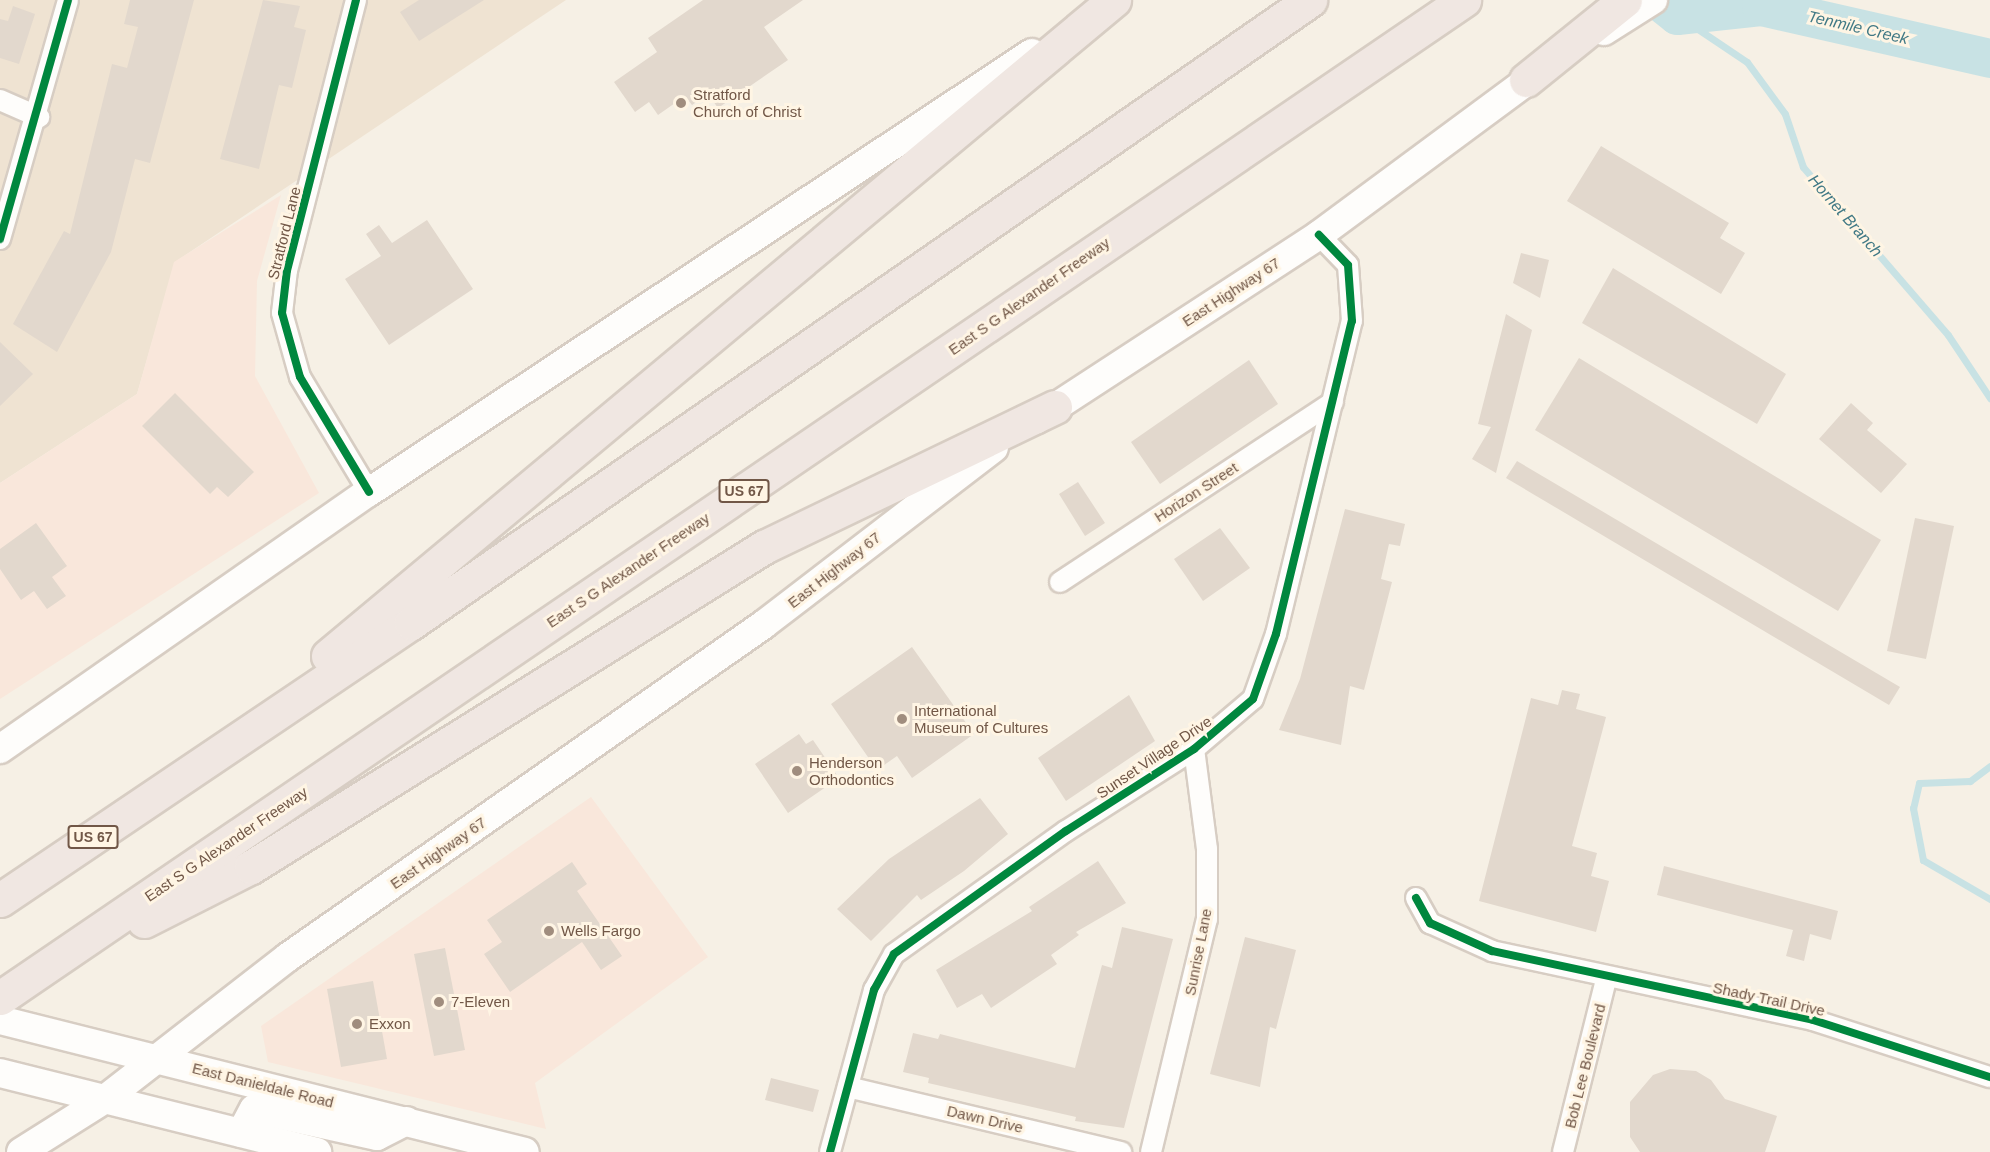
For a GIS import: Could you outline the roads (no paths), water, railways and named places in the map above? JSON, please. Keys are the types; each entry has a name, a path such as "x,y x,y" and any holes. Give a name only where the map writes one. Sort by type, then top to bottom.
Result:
{"highway":[{"path":"187,774 1113,0"},
{"name":"US 67","path":"0,900 187,774 1310,0"},
{"name":"East S G Alexander Freeway","path":"12,990 1464,0"},
{"path":"1526,80 1625,0"},
{"path":"12,990 251,867 764,547 1055,407"}],"main road":[{"path":"0,749 369,492 1113,0"},
{"name":"East Highway 67","path":"21,1152 105,1099 288,957 763,625 942,484 1055,407 1318,235 1526,80 1653,0"},
{"name":"East Danieldale Road","path":"0,1020 63,1034 513,1150"},
{"path":"9,1075 317,1152"},
{"path":"241,1133 254,1109 377,1136 406,1121"}],"street":[{"path":"0,239 39,117 68,0"},
{"name":"Stratford Lane","path":"356,0 287,270 282,313 300,377 369,492"},
{"path":"0,100 39,117"},
{"name":"Sunset Village Drive","path":"830,1152 874,990 894,954 1066,831 1194,749 1234,720 1264,675 1352,321 1353,280 1348,265 1318,235"},
{"name":"Horizon Street","path":"1060,582 1333,402"},
{"name":"Sunrise Lane","path":"1151,1152 1207,920 1207,849 1194,749"},
{"name":"Shady Trail Drive","path":"1416,898 1430,923 1464,942 1606,980 1813,1020 1990,1077"},
{"name":"Bob Lee Boulevard","path":"1563,1152 1606,980"},
{"name":"Dawn Drive","path":"848,1087 1121,1152"}],"waterway":[{"name":"Tenmile Creek","path":"1658,0 1677,15 1761,6 1990,58"},
{"name":"Hornet Branch","path":"1677,15 1747,62 1785,114 1803,167 1948,335 1990,398"},
{"name":"Hornet Branch","path":"1990,766 1970,781 1919,783 1913,808 1923,860 1990,899"}],"place":[{"name":"Stratford Church of Christ","path":"681,103"},
{"name":"International Museum of Cultures","path":"902,719"},
{"name":"Henderson Orthodontics","path":"797,771"},
{"name":"Wells Fargo","path":"549,931"},
{"name":"7-Eleven","path":"439,1002"},
{"name":"Exxon","path":"357,1024"}]}
